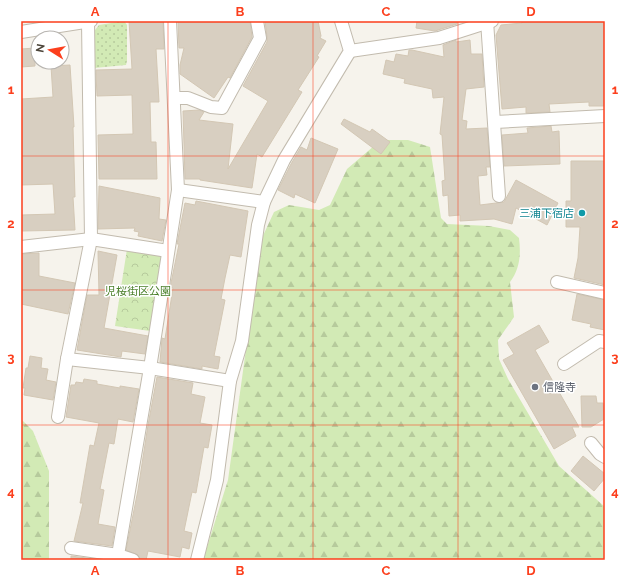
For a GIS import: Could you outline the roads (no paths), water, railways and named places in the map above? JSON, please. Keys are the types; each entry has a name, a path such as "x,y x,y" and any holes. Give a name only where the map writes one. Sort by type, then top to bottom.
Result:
{"street":[{"path":"21,32 89,21 91,239 67,359 58,417"},
{"path":"118,555 150,368 178,190 170,21"},
{"path":"174,98 188,98 211,107 222,108 260,38 256,21"},
{"path":"197,560 217,480 230,380 242,341 258,225 264,202 284,160 350,51 341,21"},
{"path":"350,51 440,38 489,22 499,196"},
{"path":"495,122 605,116"},
{"path":"178,190 264,202"},
{"path":"21,247 91,239 168,251"},
{"path":"557,282 605,292"},
{"path":"564,364 599,341 605,342"},
{"path":"67,359 150,368 230,380"},
{"path":"591,443 600,454 605,457"},
{"path":"71,548 118,555 133,560"}],"place":[{"name":"三浦下宿店","path":"582,213"},
{"name":"信隆寺","path":"535,387"}],"park label":[{"name":"児桜街区公園","path":"138,291"}]}
